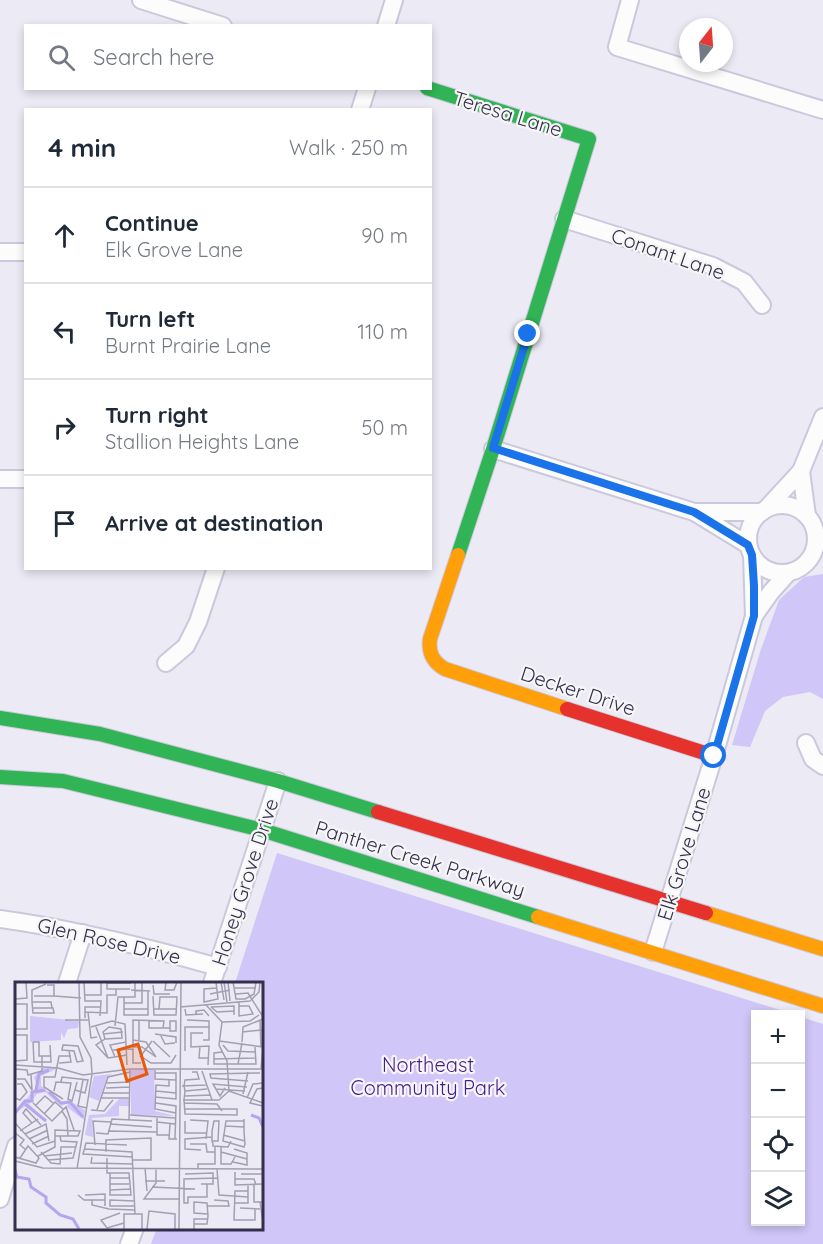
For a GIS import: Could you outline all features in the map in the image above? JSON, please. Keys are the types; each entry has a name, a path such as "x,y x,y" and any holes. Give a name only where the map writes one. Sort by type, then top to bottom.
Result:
{"main road":[{"name":"Teresa Lane","path":"432,90 589,139 564,219"},
{"path":"493,448 564,219"},
{"name":"Decker Drive","path":"493,448 432,633 429,649 436,665 714,756"},
{"name":"Panther Creek Parkway","path":"0,718 100,734 278,780 823,950"},
{"name":"Panther Creek Parkway","path":"0,777 63,781 262,830 823,1006"}],"street":[{"path":"141,0 217,24"},
{"path":"387,24 394,0"},
{"path":"630,0 617,47 823,110"},
{"path":"361,108 366,90"},
{"name":"Conant Lane","path":"564,219 713,266 744,282 762,304"},
{"path":"0,252 24,252"},
{"path":"750,550 752,524 801,471 823,417"},
{"path":"493,448 694,512 750,550 758,564 767,570 788,573 815,563 815,549 819,535 807,516 798,509 777,506 764,510 694,512"},
{"path":"801,471 807,516"},
{"path":"0,479 24,479"},
{"name":"Elk Grove Lane","path":"750,550 754,616"},
{"path":"166,663 186,646 198,622 215,570"},
{"name":"Elk Grove Lane","path":"653,952 714,756 754,616 788,573"},
{"path":"806,743 813,759 823,766"},
{"name":"Honey Grove Drive","path":"215,975 278,780"},
{"name":"Glen Rose Drive","path":"0,919 141,945 215,975"},
{"path":"68,982 83,933"},
{"path":"0,1198 15,1149"},
{"path":"129,1244 134,1229"}],"green space":[{"path":"823,574 823,699 810,692 783,697 765,711 750,747 732,745 761,649 779,600 804,577"},
{"name":"Northeast Community Park","path":"277,853 780,1010 751,1010 751,1226 805,1226 805,1018 823,1024 823,1244 151,1244 157,1229 262,1229 262,982 235,982"}],"traffic: fast":[{"path":"432,90 589,139 458,555"},
{"path":"0,718 100,734 278,781 378,812"},
{"path":"0,777 63,781 262,830 538,917"}],"traffic: slow":[{"path":"458,555 430,639 430,649 434,660 445,669 567,709"},
{"path":"706,913 823,949"},
{"path":"538,917 823,1006"}],"traffic: jam":[{"path":"567,709 714,756"},
{"path":"378,812 706,913"}],"route":[{"path":"528,334 493,448 694,512 748,545 752,555 754,616 714,756"}]}
